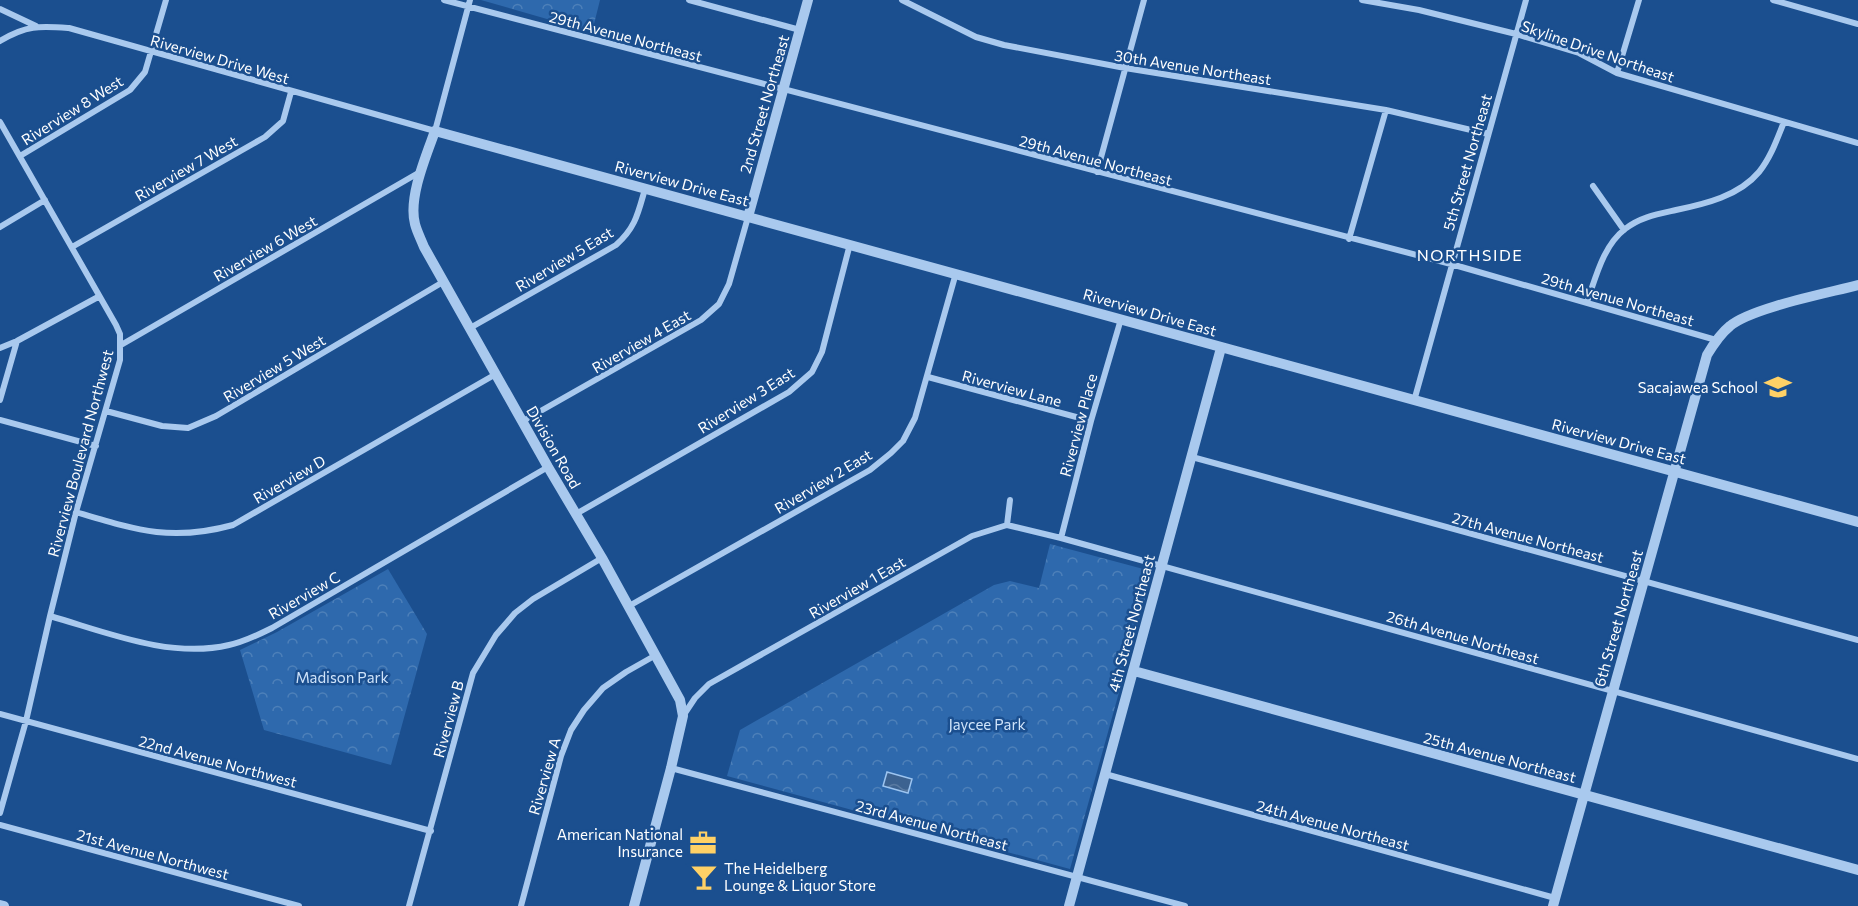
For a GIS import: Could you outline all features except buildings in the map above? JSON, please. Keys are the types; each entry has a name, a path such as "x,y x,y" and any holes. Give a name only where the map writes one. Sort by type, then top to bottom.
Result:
{"street":[{"name":"Riverview 8 West","path":"20,156 130,90 145,72 166,0"},
{"name":"29th Avenue Northeast","path":"444,0 469,3 783,91 1451,264 1716,340"},
{"path":"689,0 800,30"},
{"name":"2nd Street Northeast","path":"748,217 808,0"},
{"name":"30th Avenue Northeast","path":"902,0 976,37 1004,45 1125,68 1386,110 1488,134"},
{"path":"1097,172 1144,0"},
{"name":"Skyline Drive Northeast","path":"1362,0 1419,10 1516,34 1579,53 1617,73 1858,143"},
{"name":"5th Street Northeast","path":"1414,401 1526,0"},
{"path":"1617,73 1639,0"},
{"path":"1773,0 1858,24"},
{"name":"Division Road","path":"469,3 435,131 421,172 414,201 414,222 424,247 443,282 656,655 680,700 683,716"},
{"path":"0,9 36,26"},
{"name":"Riverview Drive West","path":"0,41 11,34 36,26 69,28 435,131"},
{"name":"Riverview 7 West","path":"72,247 265,137 283,121 291,92"},
{"path":"1349,239 1386,110"},
{"name":"Riverview Boulevard Northwest","path":"0,122 116,325 121,345 120,360 76,512 26,721 0,813"},
{"path":"1587,302 1608,248 1624,230 1645,217 1703,204 1730,194 1758,173 1771,154 1784,122"},
{"name":"Riverview Drive East","path":"435,131 1858,522"},
{"name":"Riverview 6 West","path":"121,345 421,172"},
{"path":"1593,186 1624,230"},
{"name":"Riverview 5 East","path":"470,328 616,245 628,234 635,222 645,189"},
{"path":"0,227 45,200"},
{"name":"Riverview 4 East","path":"523,421 701,320 719,304 729,284 748,217"},
{"name":"Riverview 3 East","path":"576,514 789,392 812,372 822,352 850,244"},
{"name":"Riverview 2 East","path":"629,606 870,470 903,441 915,418 928,377 956,273"},
{"name":"Riverview 5 West","path":"106,411 162,426 188,428 216,416 443,282"},
{"path":"1716,340 1731,325 1761,311 1858,285"},
{"path":"0,348 98,297"},
{"name":"Riverview Place","path":"1061,538 1091,421 1121,319"},
{"name":"6th Street Northeast","path":"1554,902 1707,355 1716,340"},
{"path":"0,400 17,341"},
{"name":"4th Street Northeast","path":"1069,906 1221,348"},
{"name":"Riverview D","path":"76,512 135,530 170,534 201,533 233,525 496,374"},
{"name":"Riverview Lane","path":"928,377 1091,421"},
{"path":"0,420 96,446"},
{"name":"27th Avenue Northeast","path":"1192,457 1858,640"},
{"name":"Riverview C","path":"50,616 154,645 181,650 209,649 230,645 272,628 548,467"},
{"path":"1010,500 1006,525 1061,538"},
{"name":"Riverview 1 East","path":"683,716 695,698 710,684 972,536 1006,525"},
{"name":"26th Avenue Northeast","path":"1061,538 1858,759"},
{"name":"Riverview B","path":"409,906 473,673 496,635 516,614 533,599 602,558"},
{"name":"Riverview A","path":"521,906 561,756 571,730 603,688 656,655"},
{"name":"25th Avenue Northeast","path":"1134,671 1858,870"},
{"name":"22nd Avenue Northwest","path":"0,714 430,831"},
{"path":"634,906 672,768 683,716"},
{"name":"23rd Avenue Northeast","path":"672,768 1185,906"},
{"name":"24th Avenue Northeast","path":"1105,774 1554,902"},
{"name":"21st Avenue Northwest","path":"0,825 299,906"}],"green space":[{"path":"481,0 600,0 592,32"},
{"name":"Jaycee Park","path":"1050,544 1147,570 1151,577 1070,869 727,776 740,730 994,585 1010,581 1039,588"},
{"name":"Madison Park","path":"388,569 427,634 391,765 264,730 240,650 277,632"}],"water":[{"path":"887,772 912,779 908,793 883,786"}],"place":[{"name":"Sacajawea School","path":"1778,387"},
{"name":"American National Insurance","path":"703,843"},
{"name":"The Heidelberg Lounge & Liquor Store","path":"704,877"}],"district":[{"name":"NORTHSIDE","path":"1470,254"}]}
